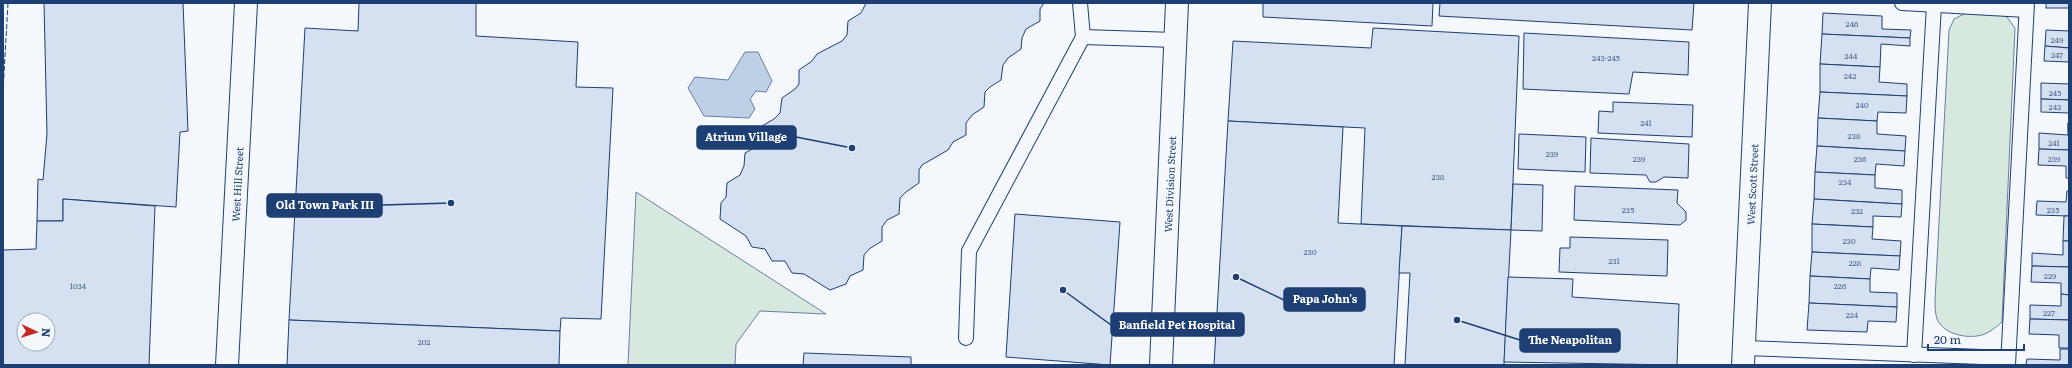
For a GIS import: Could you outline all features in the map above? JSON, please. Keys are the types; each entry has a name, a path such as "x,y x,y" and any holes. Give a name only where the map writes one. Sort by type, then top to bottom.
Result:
{"street":[{"name":"West Hill Street","path":"227,365 246,3"},
{"name":"West Division Street","path":"1161,365 1177,3"},
{"name":"West Scott Street","path":"1744,356 1760,3"}],"lane":[{"path":"966,338 969,251 1083,37 1080,3"},
{"path":"1744,356 1914,355 2008,362 2027,7 1902,3"},
{"path":"1914,355 1934,5"},
{"path":"1083,37 1175,40"}],"shaded area":[{"path":"1970,11 2006,16 2015,28 2002,322 1987,333 1966,336 1954,334 1940,324 1935,312 1935,302 1949,30 1954,19"},
{"path":"636,192 826,314 760,311 736,344 735,365 628,365"}],"water":[{"path":"745,52 758,52 772,81 766,92 756,91 750,99 755,109 749,118 704,116 688,88 695,77 728,80"}],"building":[{"path":"44,3 183,3 188,131 180,132 176,207 63,199 63,221 37,221 38,179 43,180 47,134"},
{"path":"359,3 476,3 476,36 578,42 576,87 613,88 601,319 561,318 560,331 289,320 305,28 358,31"},
{"path":"866,3 1044,3 1040,9 1040,21 1026,29 1022,38 1021,49 1008,58 1003,65 1001,80 985,92 984,107 972,115 966,123 966,135 953,142 948,150 922,165 919,170 919,183 900,198 899,214 887,220 882,227 882,241 869,249 864,255 863,270 850,276 846,284 830,290 804,274 792,273 785,261 772,261 765,249 752,247 746,236 720,219 721,203 726,197 727,183 740,175 744,166 745,153 758,146 762,139 762,126 774,119 780,113 782,98 795,89 799,84 799,70 812,61 817,54 842,41 847,35 848,21 861,13"},
{"path":"1263,3 1433,3 1432,26 1263,17"},
{"path":"1440,3 1694,3 1692,30 1439,16"},
{"path":"2046,3 2069,3 2069,8 2046,8"},
{"path":"1823,13 1882,16 1882,29 1911,30 1910,38 1822,34"},
{"path":"1373,28 1519,36 1511,230 1361,224 1365,128 1228,121 1233,41 1371,48"},
{"path":"2046,30 2069,31 2069,48 2045,46"},
{"path":"1524,33 1689,42 1688,75 1633,72 1629,94 1523,89"},
{"path":"1822,34 1910,38 1910,46 1881,44 1880,67 1820,64"},
{"path":"2045,46 2069,48 2069,62 2044,61"},
{"path":"1820,64 1880,67 1879,82 1907,84 1907,96 1820,92"},
{"path":"2041,83 2069,84 2069,100 2041,99"},
{"path":"1820,92 1907,96 1906,113 1878,112 1877,121 1818,118"},
{"path":"2041,99 2069,100 2069,113 2041,112"},
{"path":"1613,102 1693,105 1692,137 1598,133 1599,111 1613,112"},
{"path":"1818,118 1877,121 1877,134 1906,136 1905,151 1817,146"},
{"path":"1228,121 1343,127 1338,223 1402,226 1394,365 1214,365"},
{"path":"2068,123 2069,150 2039,149 2039,133 2068,135"},
{"path":"1519,134 1586,137 1585,172 1518,169"},
{"path":"1591,138 1689,144 1688,178 1664,177 1656,182 1650,182 1646,175 1590,173"},
{"path":"1817,146 1905,151 1904,166 1876,164 1875,175 1815,172"},
{"path":"2039,149 2069,150 2069,178 2066,178 2066,166 2038,165"},
{"path":"1815,172 1875,175 1875,188 1902,190 1902,204 1814,199"},
{"path":"1513,184 1543,185 1542,231 1511,230"},
{"path":"1575,186 1678,190 1677,203 1686,212 1686,220 1680,225 1574,220"},
{"path":"2067,191 2069,191 2069,216 2036,215 2037,201 2066,202"},
{"path":"63,199 155,206 149,365 3,365 3,250 36,249 37,221 63,221"},
{"path":"1814,199 1902,204 1901,217 1873,216 1873,227 1812,224"},
{"path":"1015,214 1120,222 1110,365 1006,357"},
{"path":"2064,216 2069,216 2069,241 2063,241"},
{"path":"1812,224 1873,227 1872,239 1901,241 1900,256 1812,252"},
{"path":"1402,226 1511,230 1504,365 1405,365 1410,273 1399,273"},
{"path":"1570,237 1668,240 1667,276 1559,272 1560,248 1570,248"},
{"path":"2063,241 2069,241 2069,267 2032,266 2032,253 2063,255"},
{"path":"1812,252 1900,256 1899,270 1871,268 1870,279 1810,276"},
{"path":"2032,266 2069,267 2069,295 2061,294 2061,283 2031,282"},
{"path":"1810,276 1870,279 1870,292 1897,293 1897,307 1809,303"},
{"path":"1508,277 1573,279 1572,297 1679,304 1677,365 1504,362"},
{"path":"2061,294 2069,295 2069,320 2030,319 2030,305 2061,306"},
{"path":"1809,303 1897,307 1896,322 1868,321 1867,332 1807,330"},
{"path":"2030,319 2069,320 2069,348 2059,348 2059,335 2029,334"},
{"path":"289,320 560,331 559,365 287,365"},
{"path":"2060,349 2069,349 2069,365 2026,365 2027,359 2060,360"},
{"path":"804,353 911,357 911,365 803,365"}],"fence":[{"path":"3,92 8,3"}],"place":[{"name":"Atrium Village","path":"852,148"},
{"name":"Old Town Park III","path":"451,203"},
{"name":"Papa John's","path":"1236,277"},
{"name":"Banfield Pet Hospital","path":"1063,290"},
{"name":"The Neapolitan","path":"1457,320"}]}
